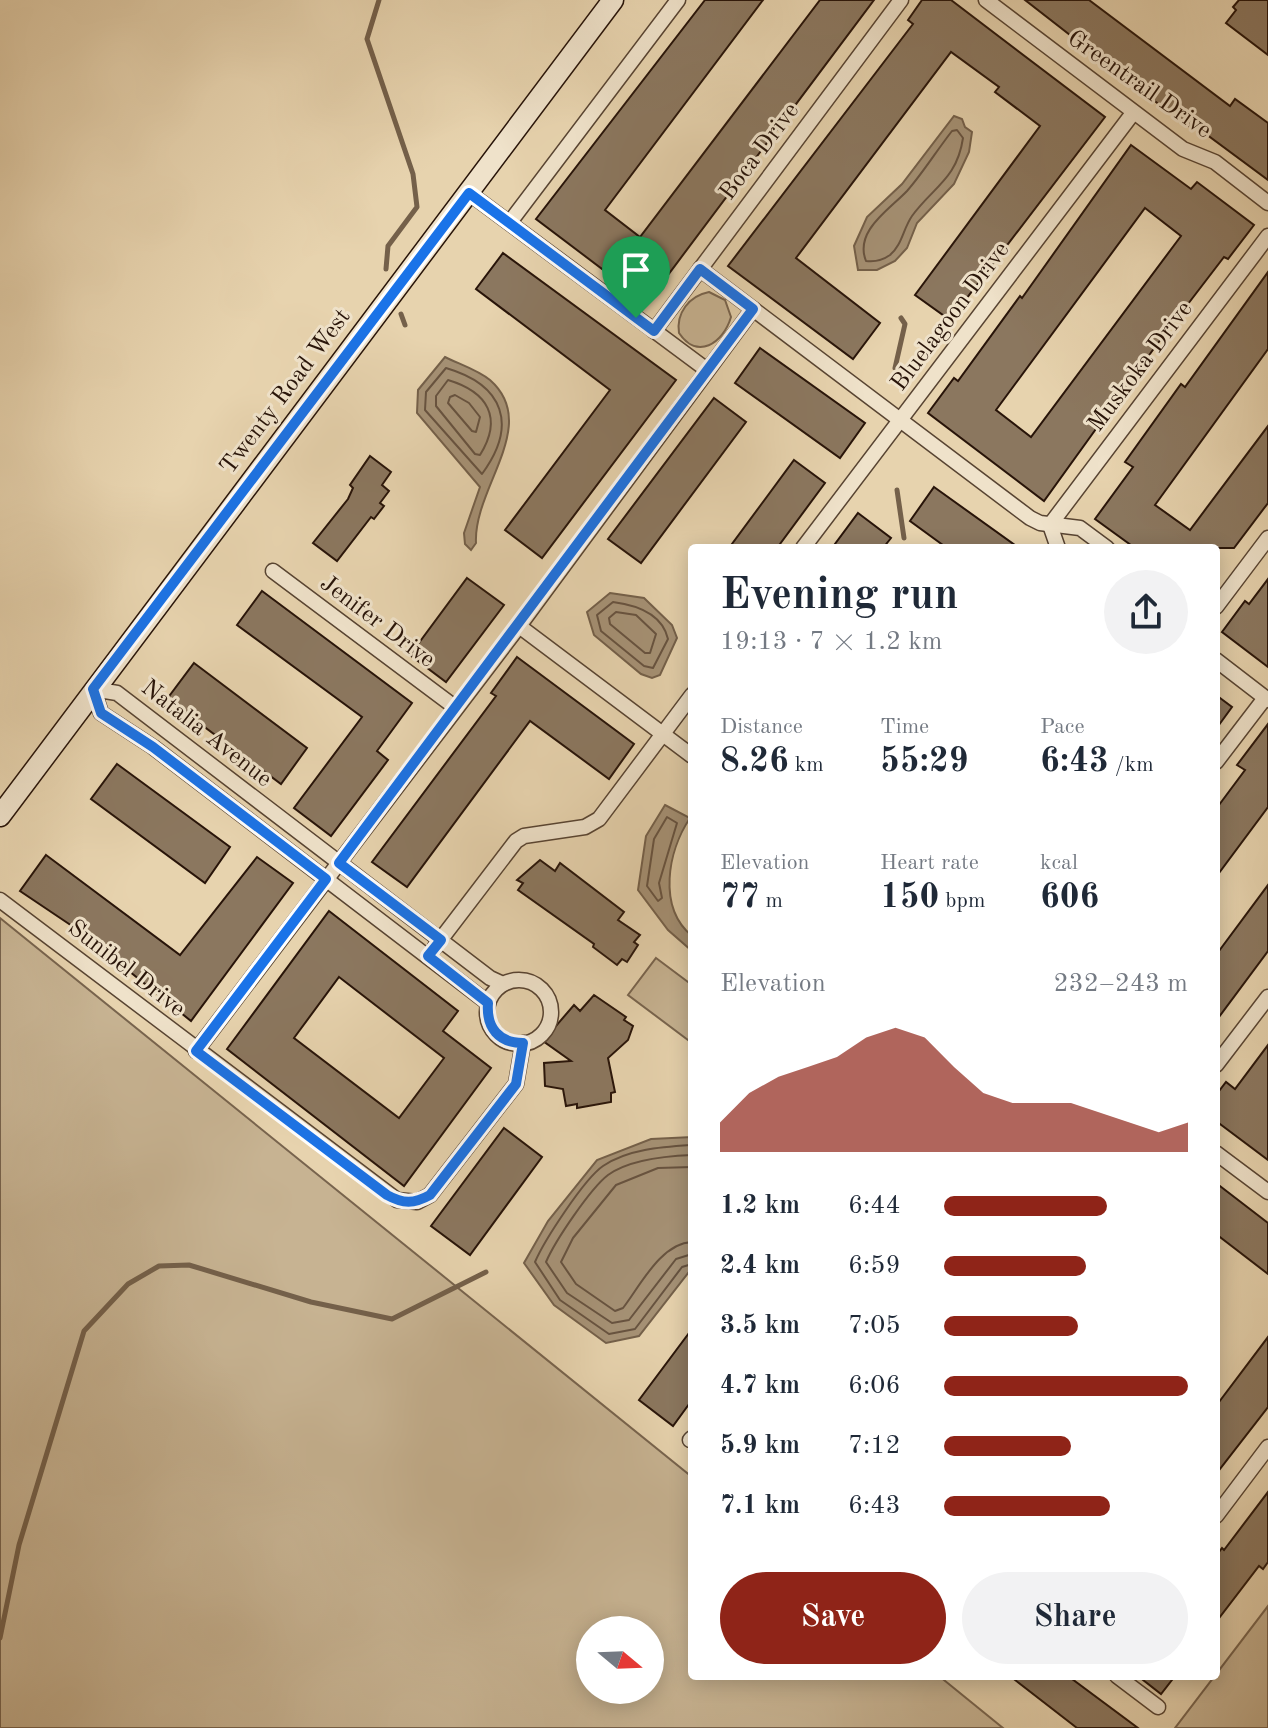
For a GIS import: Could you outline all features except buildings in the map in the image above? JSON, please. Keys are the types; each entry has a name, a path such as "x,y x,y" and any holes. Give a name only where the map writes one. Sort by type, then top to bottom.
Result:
{"street":[{"name":"Twenty Road West","path":"0,816 613,0"},
{"path":"510,222 678,0"},
{"name":"Boca Drive","path":"654,331 901,0"},
{"name":"Greentrail Drive","path":"986,0 1183,149 1215,162 1268,203"},
{"name":"Bluelagoon Drive","path":"806,544 1133,113"},
{"path":"469,193 707,370"},
{"name":"Muskoka Drive","path":"1050,525 1268,236"},
{"path":"700,269 1030,518 1050,525 1080,528 1102,544"},
{"path":"196,1051 519,626 753,309"},
{"path":"1050,525 1057,544"},
{"path":"1220,602 1268,538"},
{"name":"Jenifer Drive","path":"273,571 456,708"},
{"path":"519,626 688,753"},
{"path":"1220,663 1266,699 1220,757"},
{"name":"Natalia Avenue","path":"488,1003 153,747 101,713 93,689 117,693 490,978 503,984"},
{"path":"428,956 516,841 524,836 593,824 688,700"},
{"name":"Sunibel Drive","path":"0,900 397,1200 417,1202 430,1195 516,1084 523,1043"},
{"path":"513,980 533,983 541,989 550,1006 547,1026 541,1034 523,1043 513,1043 495,1033 489,1024 488,1003 503,984 513,980"},
{"path":"1220,1060 1268,997"},
{"path":"1220,1156 1268,1192"},
{"path":"1220,1511 1268,1447"},
{"path":"1122,1680 1158,1707"}],"shaded area":[{"path":"709,292 725,300 731,317 716,341 701,347 694,346 679,333 680,319 690,301"},
{"path":"0,918 688,1474 688,1680 944,1680 1003,1728 0,1728"},
{"path":"656,958 688,982 688,1040 628,995"},
{"path":"1268,1606 1268,1728 1175,1728 1212,1680 1220,1680 1220,1669"}],"water":[{"path":"954,116 962,119 965,127 972,132 969,152 954,184 917,223 907,248 895,261 877,270 858,270 854,246 867,217 902,184"},
{"path":"445,357 490,380 504,398 509,417 501,458 484,501 476,543 471,550 465,544 464,533 480,487 417,413 418,390"},
{"path":"610,593 644,598 672,625 677,638 660,675 652,678 641,674 594,635 587,612"},
{"path":"665,805 688,817 672,862 670,895 674,910 688,932 688,948 668,930 638,890 646,836"},
{"path":"688,1137 688,1273 639,1336 606,1343 554,1305 524,1263 548,1221 597,1160 651,1139"}],"waterway":[{"path":"379,0 367,39 413,174 417,207 388,246 386,269"},
{"path":"401,314 405,325"},
{"path":"895,368 905,324 901,318"},
{"path":"897,490 904,538"},
{"path":"0,1638 19,1545 84,1331 128,1284 159,1266 189,1265 311,1302 392,1319 486,1272"}],"route":[{"path":"469,193 636,318 654,331 700,269 753,309 339,863 441,940 428,956 488,1003 489,1024 495,1033 503,1040 523,1043 516,1084 430,1195 417,1202 397,1200 196,1051 326,879 153,747 101,713 93,689 469,193"}]}
